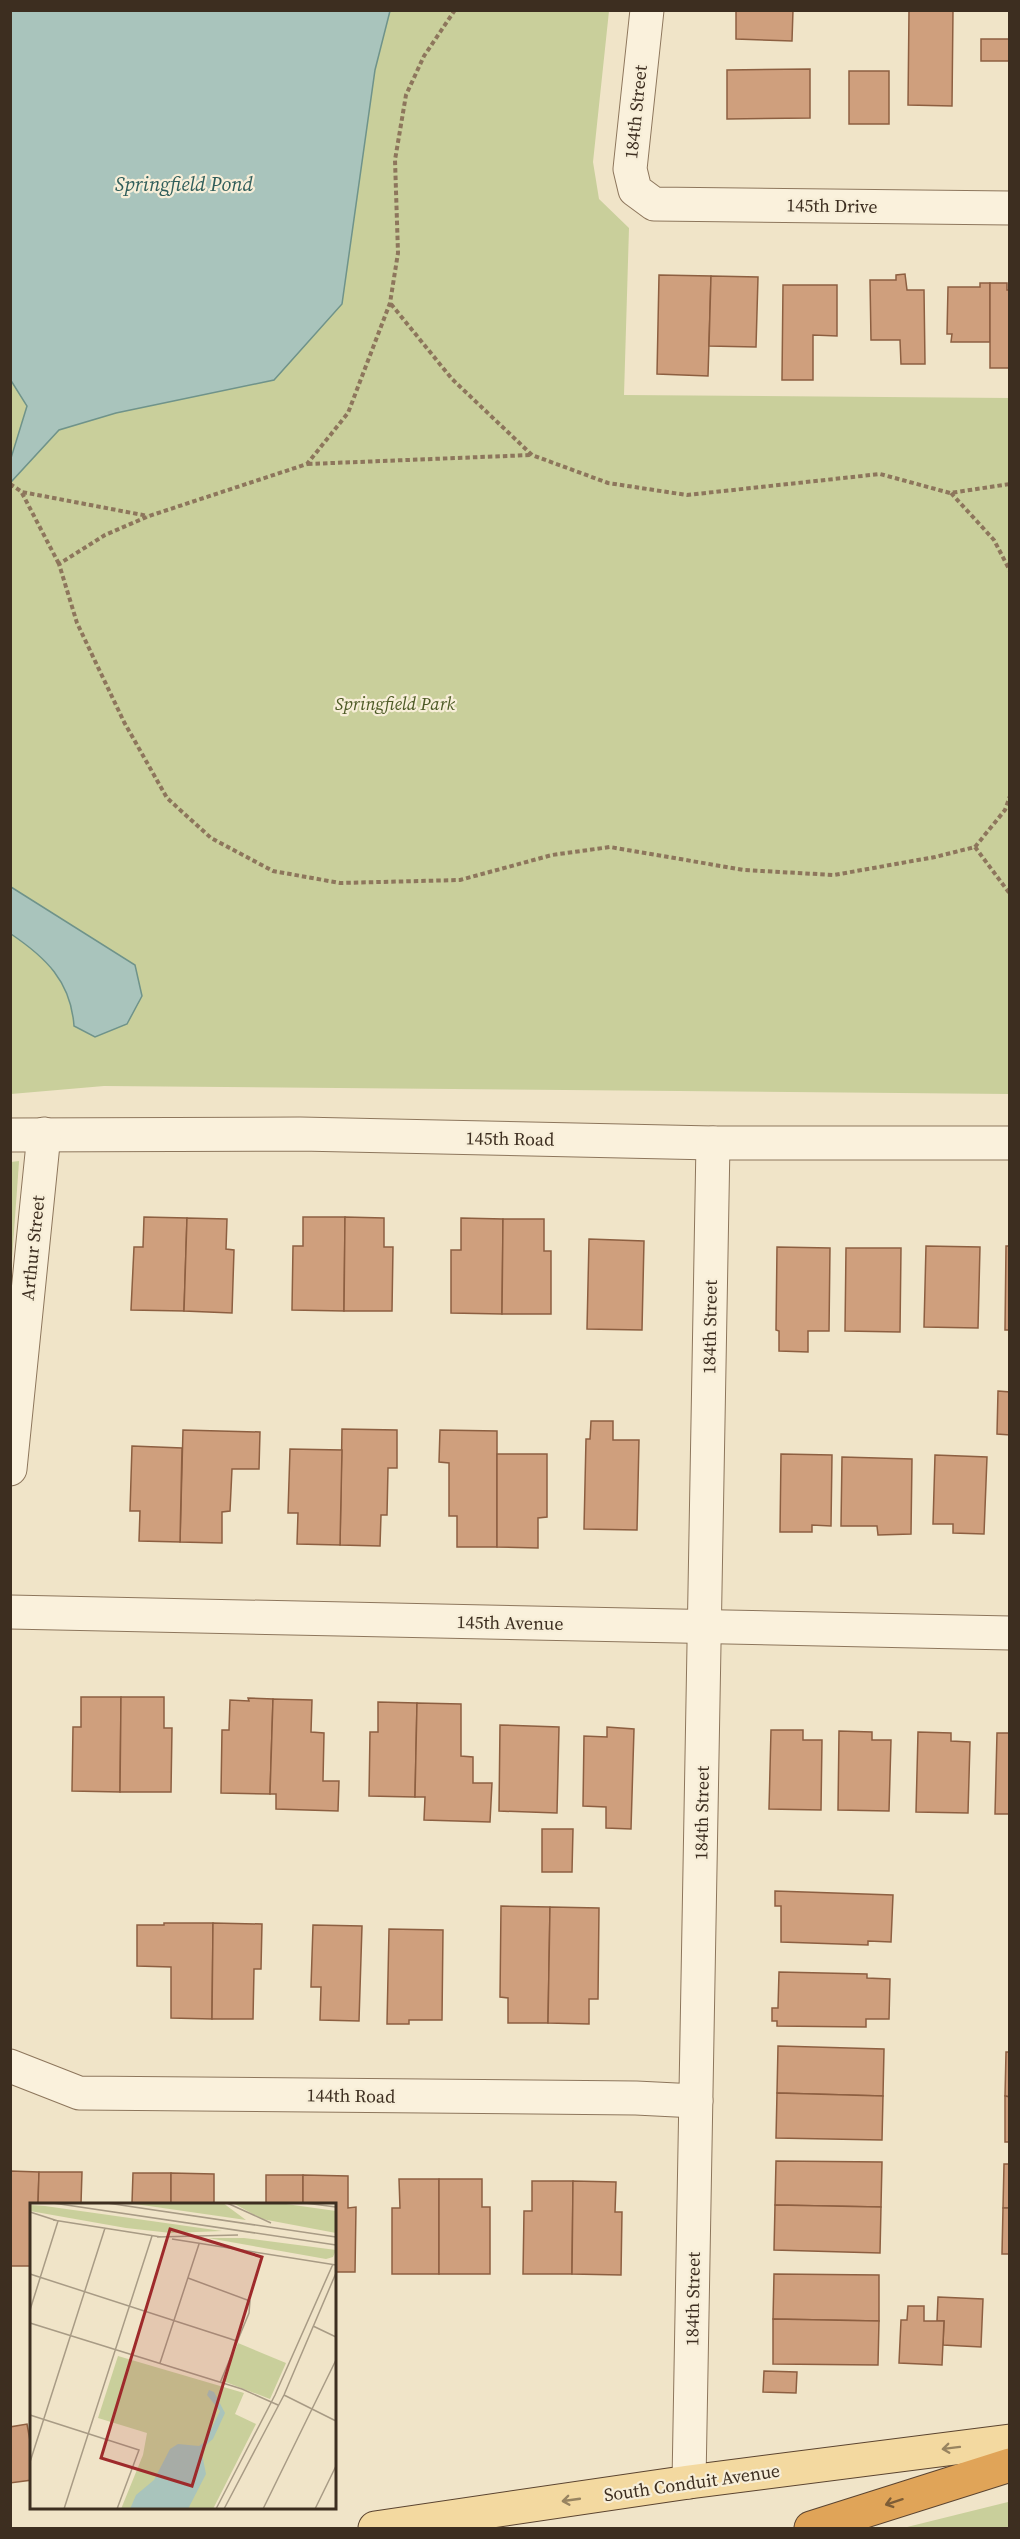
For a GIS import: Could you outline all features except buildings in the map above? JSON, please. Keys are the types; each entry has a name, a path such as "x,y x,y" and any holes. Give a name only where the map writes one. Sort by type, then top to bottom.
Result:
{"highway":[{"path":"811,2529 1010,2465"}],"main road":[{"name":"South Conduit Avenue","path":"375,2529 689,2482 1010,2441"}],"street":[{"name":"184th Street","path":"647,10 630,169 635,190 654,204"},
{"name":"145th Drive","path":"654,204 1010,208"},
{"name":"Arthur Street","path":"10,1469 44,1134"},
{"name":"145th Road","path":"10,1135 300,1134 713,1143 1010,1143"},
{"name":"184th Street","path":"689,2482 713,1143"},
{"name":"145th Avenue","path":"10,1612 1010,1633"},
{"name":"144th Road","path":"10,2066 79,2093 696,2101"}],"path":[{"path":"307,464 348,413 390,303 398,253 395,160 406,95 424,56 455,10"},
{"path":"390,303 452,379 532,455"},
{"path":"58,564 105,535 149,516 307,464 532,455 608,483 687,495 880,474 950,493 1010,484"},
{"path":"10,484 22,492 149,516"},
{"path":"22,492 58,564 77,623 91,653 124,722 167,798 211,838 273,871 340,883 460,879 552,855 610,847 744,870 834,875 935,857 975,847 1005,810 1010,796"},
{"path":"950,493 994,540 1010,571"},
{"path":"975,847 1010,894"}],"green space":[{"name":"Springfield Park","path":"11,11 609,11 593,162 599,199 629,228 624,395 1009,398 1009,1094 104,1086 11,1094"},
{"path":"11,1162 19,1162 11,1273"},
{"path":"1008,2502 1009,2528 903,2528"}],"water":[{"name":"Springfield Pond","path":"11,10 390,11 375,70 342,304 274,380 116,413 59,430 11,482 11,458 27,406 10,379"},
{"path":"11,887 135,965 142,996 127,1024 95,1037 74,1026 72,1010 62,983 45,961 11,934"}]}
